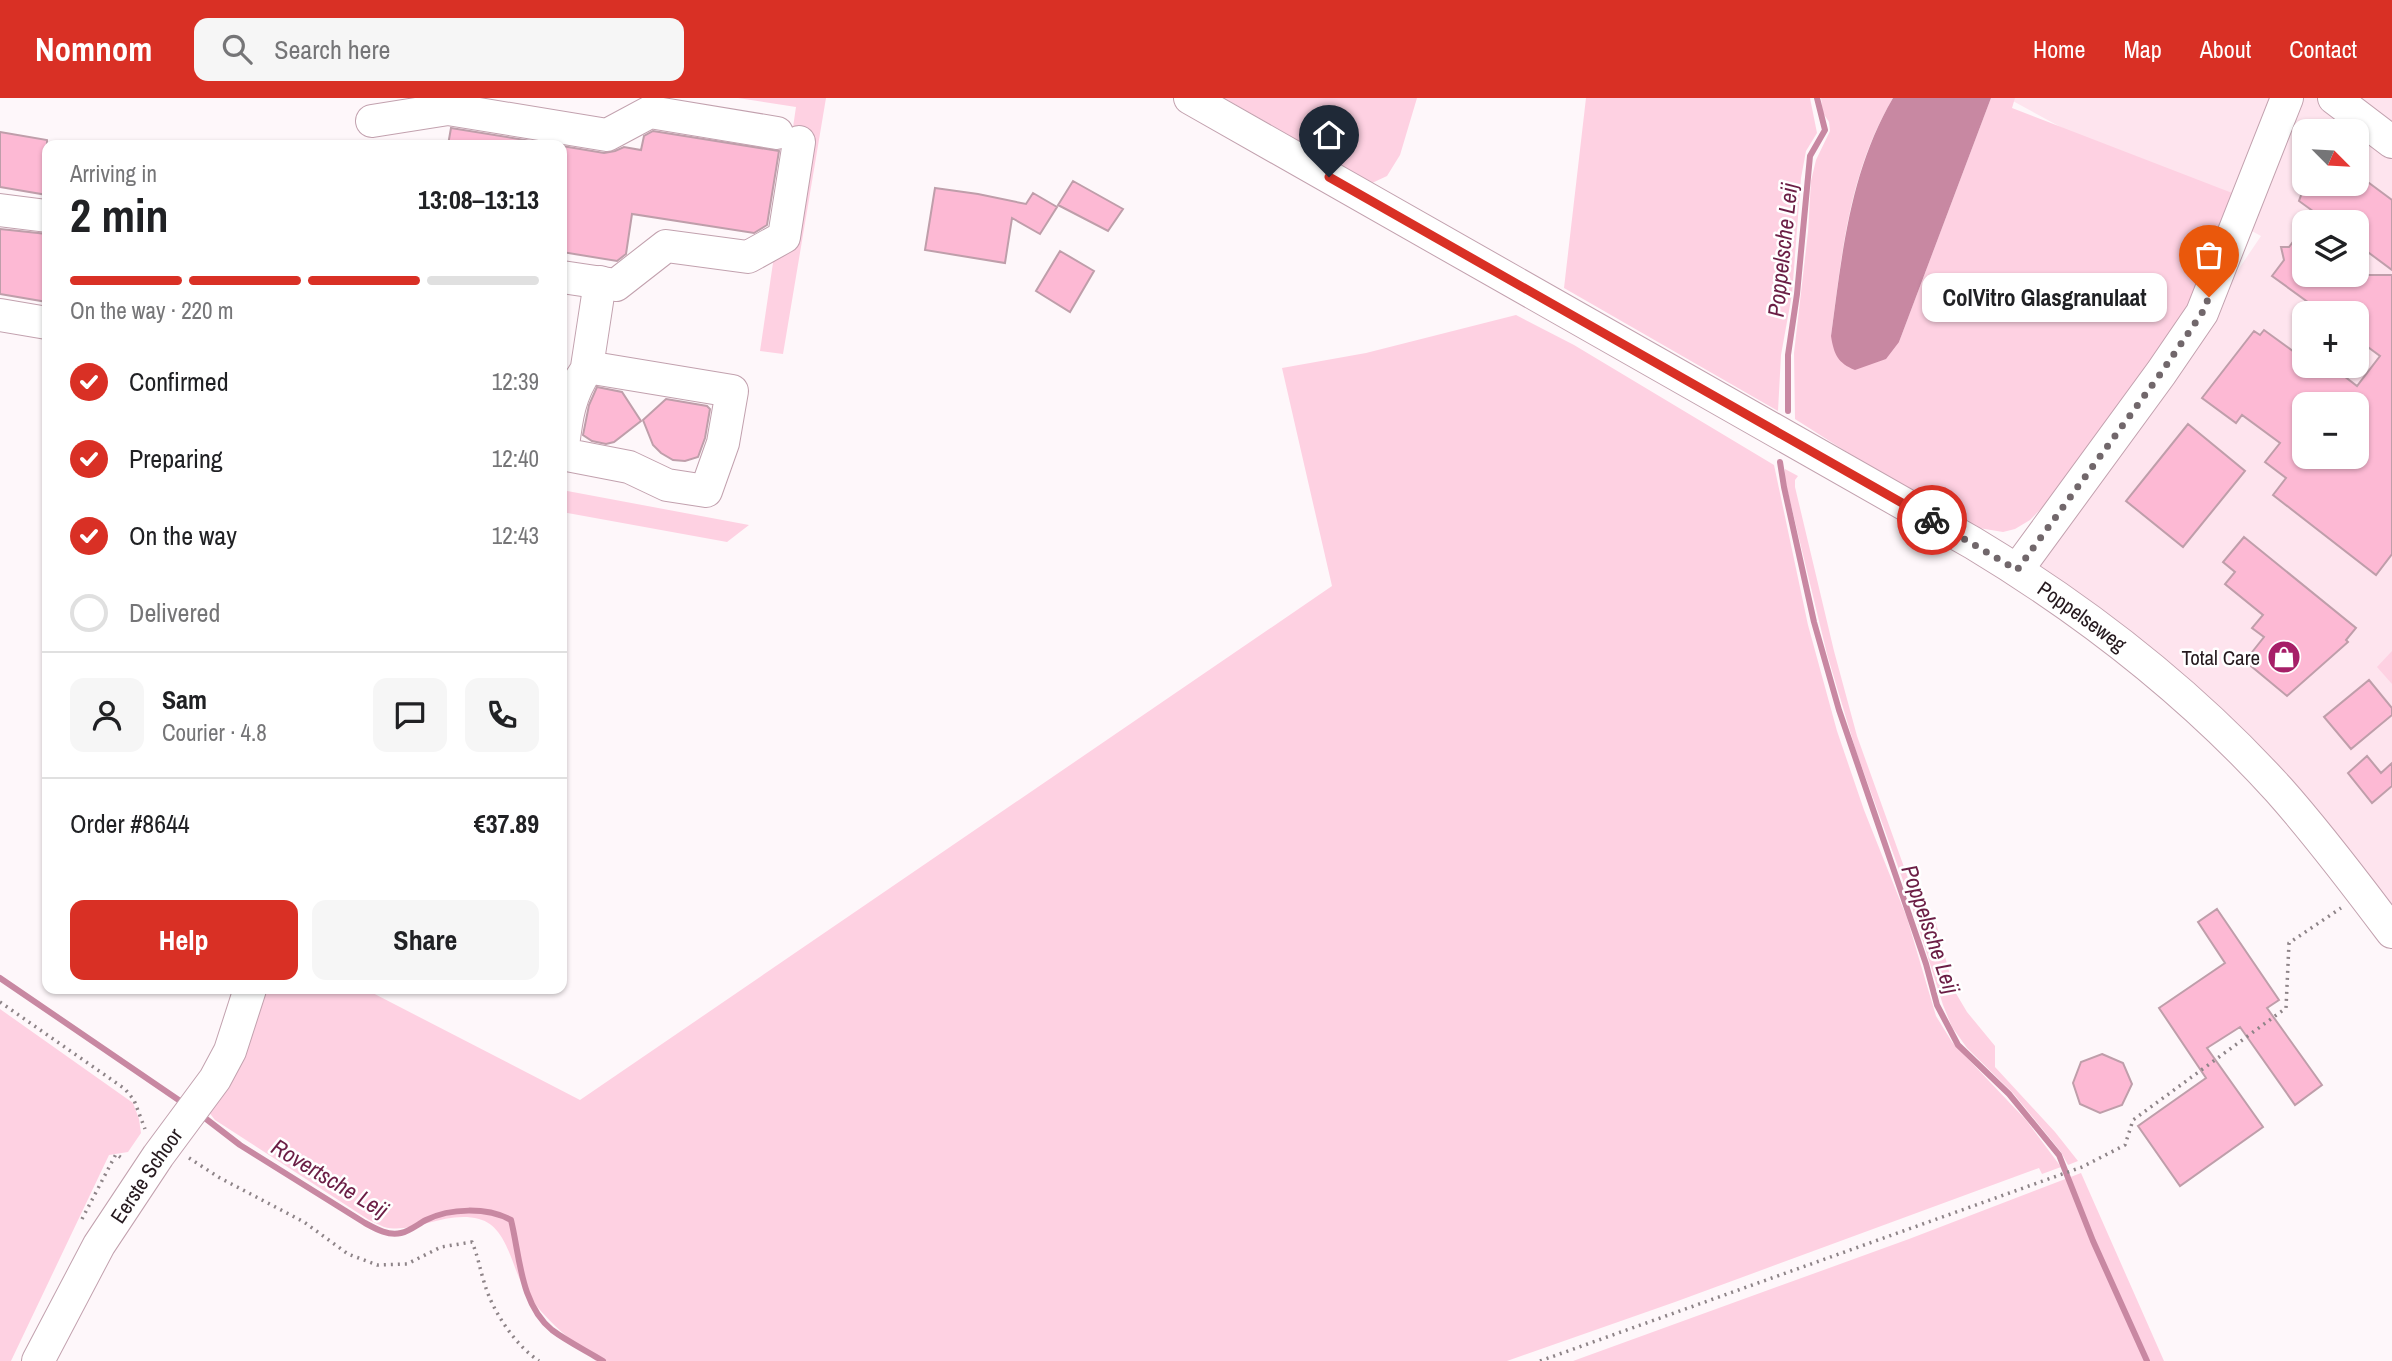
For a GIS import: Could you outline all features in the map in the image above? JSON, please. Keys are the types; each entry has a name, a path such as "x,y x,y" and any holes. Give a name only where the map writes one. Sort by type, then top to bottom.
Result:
{"street":[{"name":"Poppelseweg","path":"1190,98 2017,570 2113,637 2213,722 2279,790 2392,932"},
{"path":"2017,570 2202,313 2287,98"},
{"path":"2334,98 2392,142"},
{"path":"372,121 448,109 607,135 650,112 788,137 784,237 748,257 666,246 616,285 567,278"},
{"path":"0,209 42,215"},
{"path":"567,418 575,386 587,367 600,282"},
{"path":"0,315 42,322"},
{"path":"567,455 629,467 667,485 706,491 723,443 732,391 587,367"},
{"name":"Eerste Schoor","path":"38,1361 99,1245 215,1079 230,1051 248,994"}],"path":[{"path":"1540,1361 2061,1175 2125,1145 2133,1120 2287,1008 2289,943 2362,893"},
{"path":"0,1002 124,1089 186,1157 304,1222 348,1254 377,1265 407,1264 441,1247 471,1242 486,1288 507,1330 528,1354 539,1361"}],"shaded area":[{"path":"738,98 826,98 783,354 760,351 796,107"},
{"path":"1224,98 1417,98 1400,155 1387,176 1372,183"},
{"path":"1586,98 1810,98 1817,133 1806,151 1801,178 1792,294 1781,355 1778,411 1564,288"},
{"path":"1821,98 1893,98 1878,126 1857,184 1844,244 1831,336 1899,342 1991,98 2015,98 2012,108 2240,196 2193,305 2069,480 2030,520 2015,529 2003,532 1979,528 1864,463 1795,419 1794,353 1811,181 1816,160 1830,131"},
{"path":"1893,98 1991,98 1899,342 1886,359 1855,370 1838,358 1831,336 1839,274 1857,184 1878,126"},
{"path":"2012,98 2392,98 2392,923 2314,818 2034,572 2261,236 2011,100"},
{"path":"1516,315 1574,345 1774,465 1808,625 1837,731 1864,810 1907,918 1936,1016 1952,1042 2026,1120 2061,1167 2042,1174 2039,1168 1507,1361 596,1361 555,1326 529,1296 502,1237 488,1223 466,1217 406,1228 384,1227 369,1220 215,1120 208,1111 257,994 375,994 580,1100 1332,586 1282,368 1366,353"},
{"path":"1785,469 1798,476 1795,487 1857,736 1923,920 1935,919 1954,990 1967,1012 1995,1046 1995,1067 2078,1161 2068,1165 2061,1152 2013,1093 1967,1048 1952,1027 1856,751 1827,654 1784,476"},
{"path":"567,491 749,525 727,542 567,513"},
{"path":"2392,651 2392,684 2377,667"},
{"path":"0,1009 133,1103 141,1133 128,1152 109,1155 11,1361 0,1361"},
{"path":"2081,1173 2164,1361 1573,1361 1909,1239"}],"building":[{"path":"451,128 525,140 449,140"},
{"path":"653,131 779,151 767,225 754,233 632,214 626,254 617,261 567,253 567,147 604,153 624,147 641,150 644,136"},
{"path":"0,132 47,140 42,140 42,194 0,187"},
{"path":"1073,181 1123,209 1108,231 1058,205"},
{"path":"2370,184 2392,200 2392,270 2369,253 2369,210 2311,210 2299,201 2301,196 2370,196"},
{"path":"935,188 1026,204 1033,193 1057,207 1040,234 1012,218 1005,263 925,250"},
{"path":"0,229 42,233 42,301 0,294"},
{"path":"2292,243 2292,287 2369,287 2369,275 2392,275 2392,554 2376,575 2273,495 2286,478 2265,462 2280,443 2242,415 2236,423 2202,398 2254,331 2260,335 2264,330 2292,350 2292,378 2347,378 2357,386 2363,378 2369,378 2369,370 2380,356 2369,348 2369,301 2306,301 2272,276 2284,260 2281,247 2289,247"},
{"path":"1060,251 1094,271 1070,312 1036,291"},
{"path":"597,387 622,392 641,421 614,442 606,444 592,441 583,435 589,405"},
{"path":"666,399 707,406 710,409 705,438 698,457 685,461 673,460 653,445 643,420"},
{"path":"2188,424 2245,471 2183,547 2126,501"},
{"path":"2244,537 2356,628 2346,640 2348,642 2287,696 2245,661 2264,637 2252,628 2263,615 2225,584 2235,572 2223,562"},
{"path":"2369,680 2392,708 2392,715 2351,749 2324,717"},
{"path":"2367,756 2381,773 2392,763 2392,786 2372,803 2348,773"},
{"path":"2217,909 2279,1000 2267,1008 2322,1085 2295,1105 2240,1027 2207,1048 2263,1127 2180,1186 2138,1126 2206,1078 2159,1008 2225,963 2198,922"},
{"path":"2102,1054 2123,1063 2132,1084 2122,1105 2100,1113 2080,1104 2073,1083 2081,1062"}],"waterway":[{"name":"Poppelsche Leij","path":"1788,411 1788,355 1797,294 1810,156 1825,130 1817,98"},
{"name":"Poppelsche Leij","path":"1780,462 1814,622 1839,710 1926,964 1937,1005 1958,1045 2009,1094 2059,1155 2093,1241 2147,1361"},
{"name":"Rovertsche Leij","path":"0,978 186,1105"},
{"name":"Rovertsche Leij","path":"201,1115 240,1145 382,1231 401,1233 436,1216 457,1211 480,1211 511,1220 523,1279 533,1307 552,1330 603,1361"}],"way so far":[{"path":"1932,520 2017,570 2161,373 2202,313 2209,297"}],"place":[{"name":"ColVitro Glasgranulaat","path":"2209,297"},
{"name":"Total Care","path":"2284,657"}],"route":[{"path":"1329,177 1932,520"}]}
